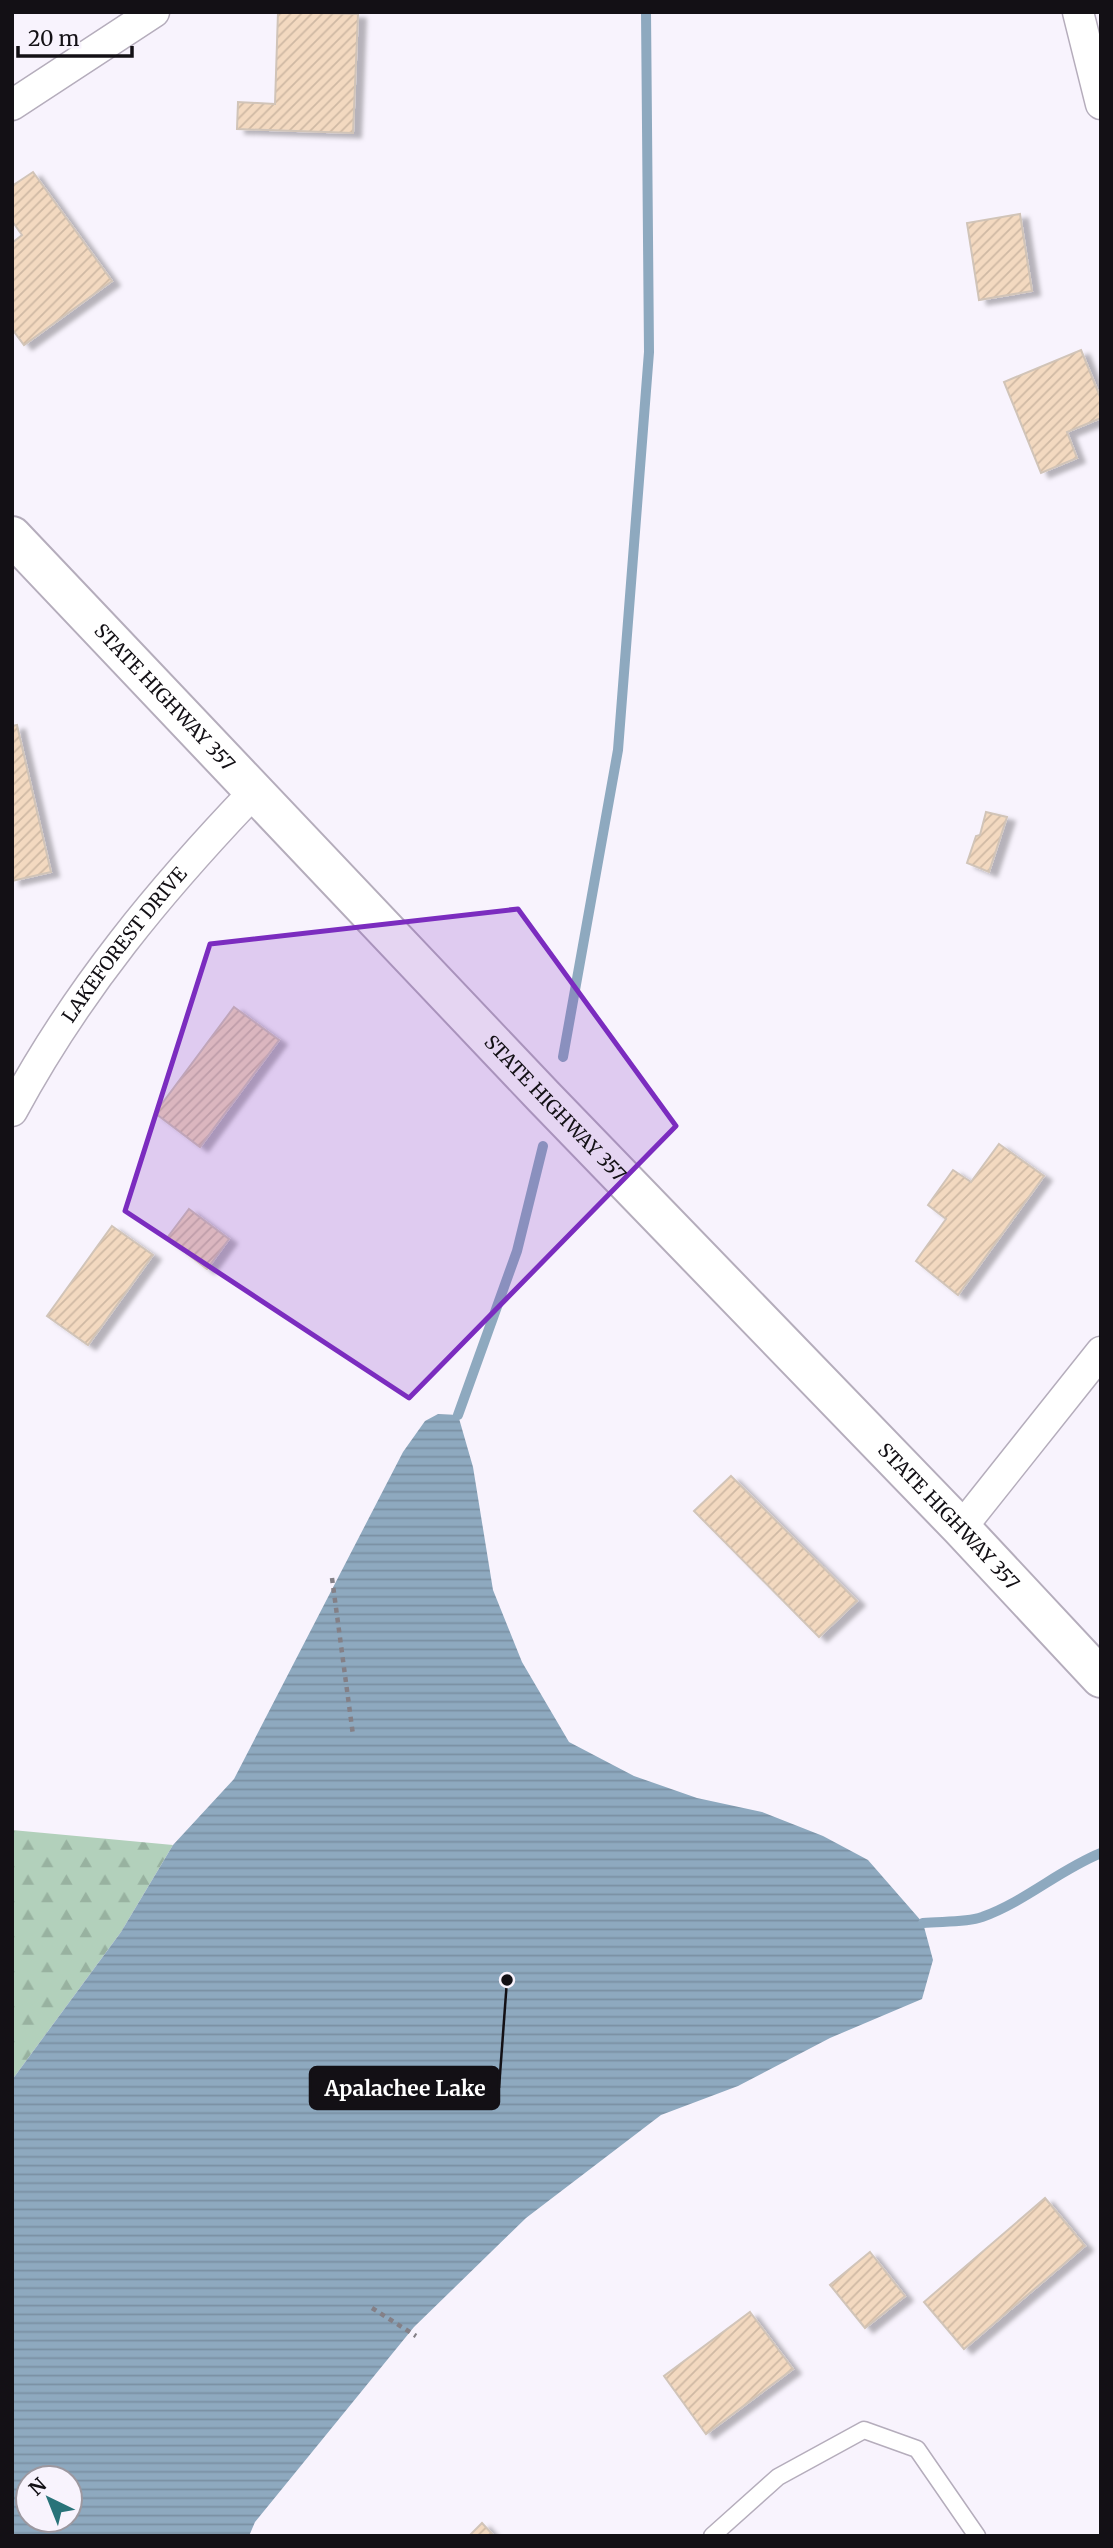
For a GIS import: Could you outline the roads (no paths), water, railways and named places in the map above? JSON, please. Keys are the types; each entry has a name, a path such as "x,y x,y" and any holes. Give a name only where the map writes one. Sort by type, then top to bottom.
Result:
{"main road":[{"name":"STATE HIGHWAY 357","path":"12,536 544,1097 961,1528 1101,1678"}],"street":[{"path":"12,105 154,12"},
{"path":"1078,12 1101,104"},
{"name":"LAKEFOREST DRIVE","path":"12,1111 63,1025 106,962 153,902 255,791"},
{"path":"961,1528 1101,1352"}],"lane":[{"path":"712,2536 778,2477 864,2430 917,2449 977,2536"}],"water":[{"path":"438,1414 458,1415 473,1467 493,1590 522,1662 569,1742 634,1776 697,1798 762,1812 823,1836 868,1860 923,1923 933,1960 922,1999 830,2038 738,2086 661,2115 526,2218 414,2327 255,2522 249,2536 12,2536 12,2080 121,1932 173,1845 234,1779 403,1452 425,1421"}],"waterway":[{"path":"563,1057 618,750 649,352 646,12"},
{"path":"458,1415 517,1251 543,1146"},
{"path":"923,1923 982,1917 1013,1903 1101,1853"}],"place":[{"name":"Apalachee Lake","path":"507,1980"}]}
